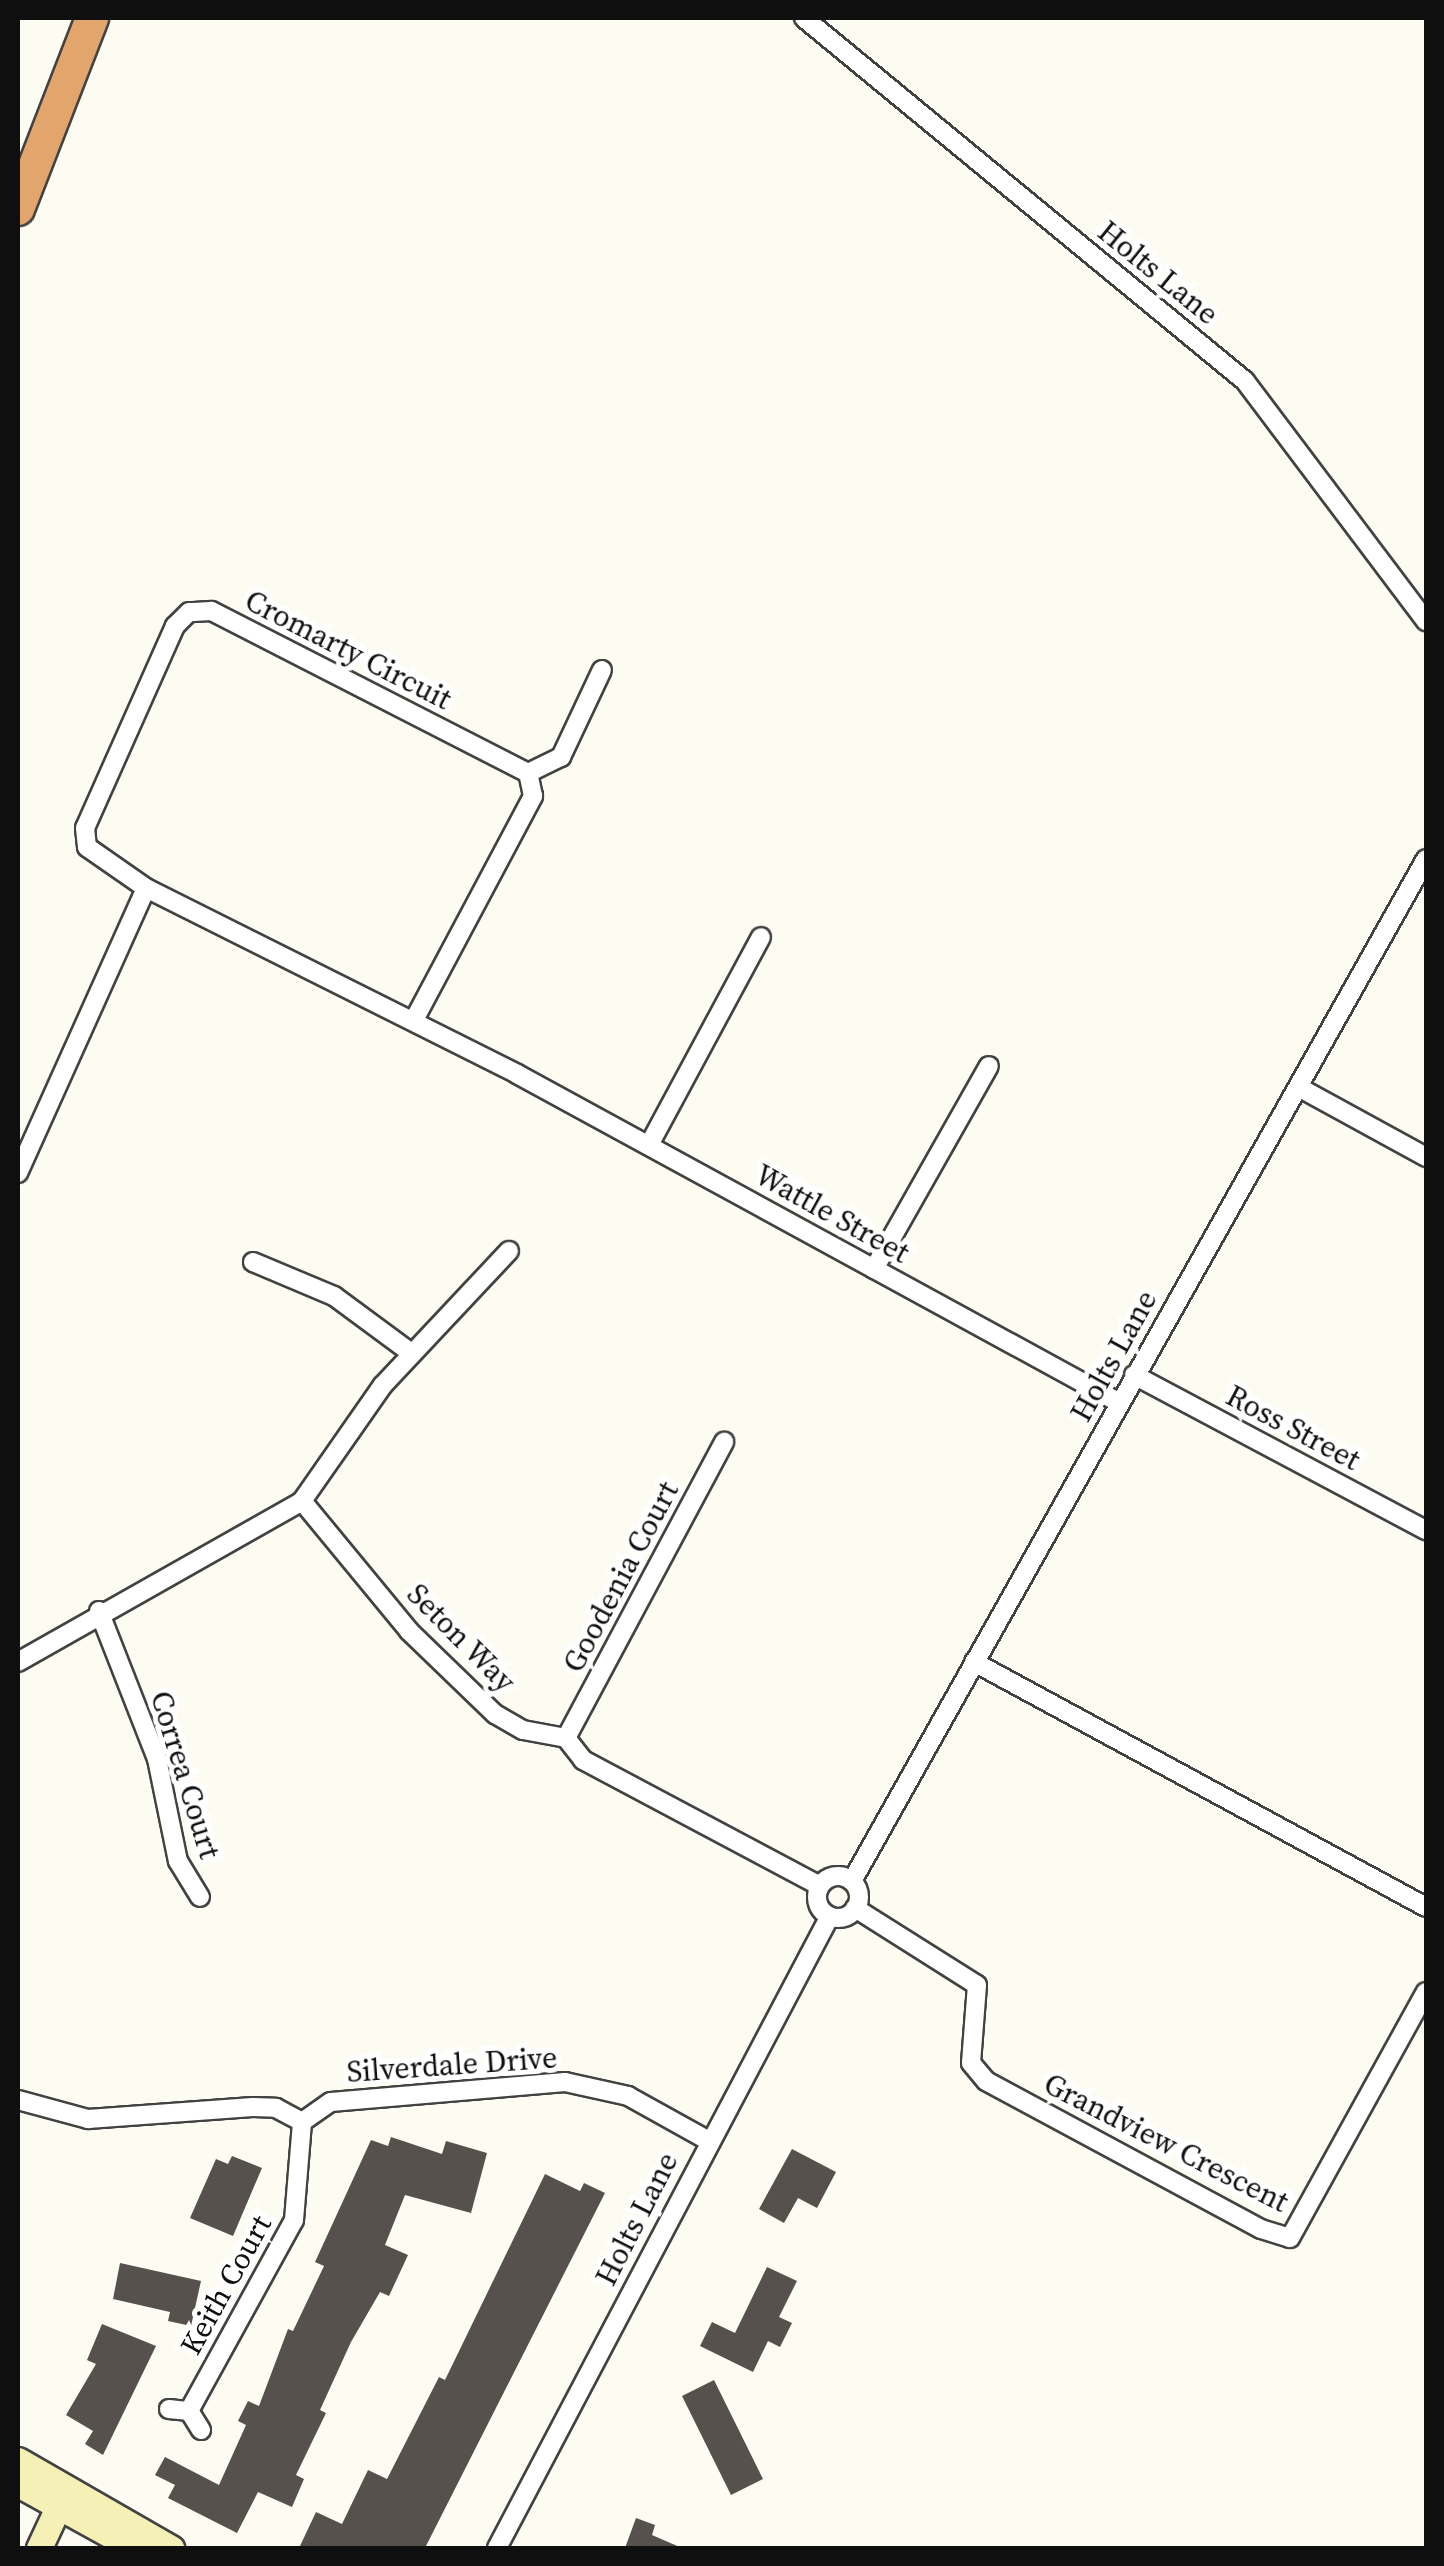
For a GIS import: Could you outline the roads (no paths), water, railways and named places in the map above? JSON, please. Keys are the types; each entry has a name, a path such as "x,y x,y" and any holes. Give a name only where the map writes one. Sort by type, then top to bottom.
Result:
{"highway":[{"path":"18,209 92,18"}],"street":[{"name":"Holts Lane","path":"804,18 1245,380 1426,620"},
{"name":"Cromarty Circuit","path":"517,1074 146,888 87,847 84,828 175,626 189,612 212,611 528,773"},
{"path":"414,1020 533,796 528,773 561,757 602,670"},
{"name":"Holts Lane","path":"852,1881 1426,859"},
{"path":"18,1173 146,888"},
{"path":"649,1146 761,938"},
{"path":"874,1269 988,1066"},
{"name":"Wattle Street","path":"517,1074 1120,1403"},
{"path":"1300,1088 1426,1157"},
{"path":"18,1662 100,1611 207,1560 302,1501 411,1353 508,1251"},
{"path":"252,1262 334,1296 411,1353"},
{"name":"Ross Street","path":"1134,1375 1426,1530"},
{"name":"Goodenia Court","path":"566,1738 724,1442"},
{"name":"Seton Way","path":"302,1501 409,1631 495,1714 522,1730 566,1738 584,1760 820,1886"},
{"name":"Correa Court","path":"100,1611 157,1759 178,1861 200,1898"},
{"path":"974,1662 1426,1907"},
{"path":"835,1876 852,1881 855,1908 844,1917 830,1916 819,1907 820,1886 835,1876"},
{"name":"Grandview Crescent","path":"855,1908 978,1985 971,2063 986,2081 1290,2238 1426,1992"},
{"name":"Holts Lane","path":"496,2548 830,1916"},
{"name":"Silverdale Drive","path":"302,2122 332,2102 565,2082 628,2096 708,2141"},
{"path":"18,2100 88,2119 253,2106 276,2108 302,2122"},
{"name":"Keith Court","path":"188,2412 294,2220 302,2122"},
{"path":"169,2409 188,2412 201,2430"},
{"path":"18,2460 171,2548"},
{"path":"39,2548 55,2505 54,2479"},
{"path":"18,2484 134,2548"}]}
